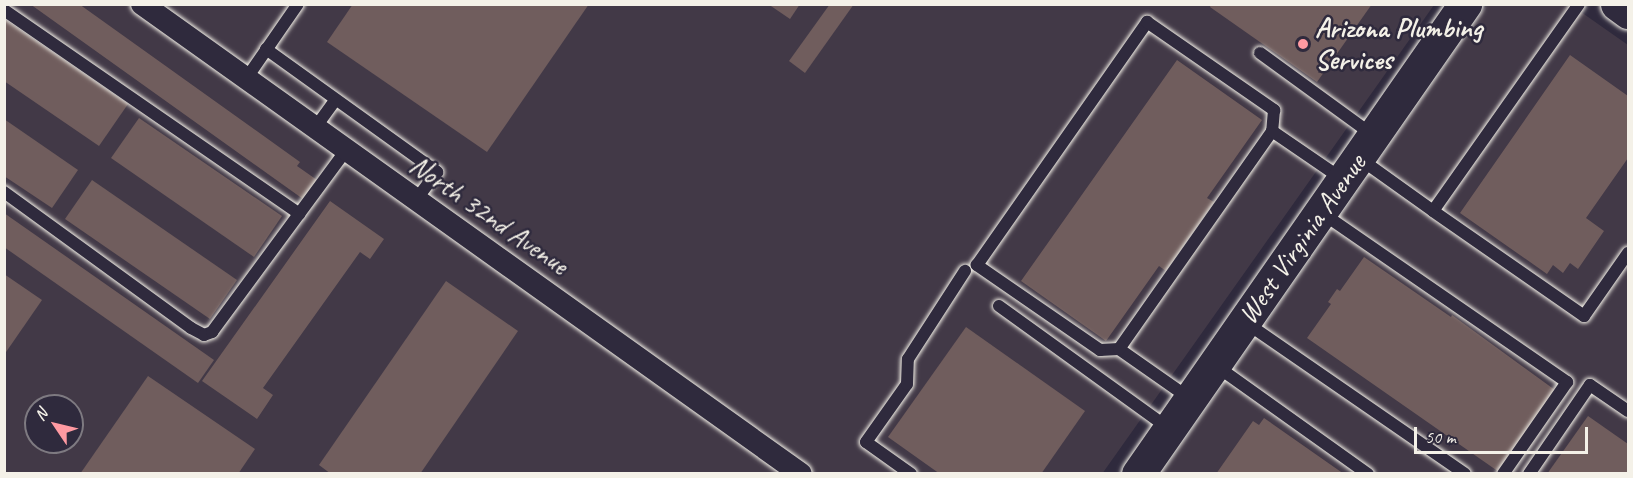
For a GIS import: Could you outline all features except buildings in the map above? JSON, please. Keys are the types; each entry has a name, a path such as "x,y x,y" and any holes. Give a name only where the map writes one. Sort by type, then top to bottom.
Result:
{"street":[{"name":"North 32nd Avenue","path":"142,4 801,474"},
{"name":"West Virginia Avenue","path":"1146,468 1169,428 1465,4"},
{"path":"1617,4 1629,12"}],"lane":[{"path":"246,78 298,4"},
{"path":"1433,211 1579,4"},
{"path":"4,10 300,214"},
{"path":"1119,349 1272,131 1274,110 1147,22 977,265 1100,350 1119,349 1190,399"},
{"path":"266,50 436,172 416,200"},
{"path":"1260,53 1358,158 1584,316 1629,253"},
{"path":"315,128 335,100"},
{"path":"1272,131 1358,158"},
{"path":"4,192 191,328 204,335 212,332 346,150"},
{"path":"1321,212 1567,382 1503,474"},
{"path":"911,474 866,442 907,384 908,358 965,271"},
{"path":"999,306 1169,428"},
{"path":"1244,321 1465,474"},
{"path":"1214,364 1368,474"},
{"path":"1528,474 1590,385 1629,411"}],"shaded area":[{"path":"4,5 1434,5 1102,474 5,473"},
{"path":"1487,5 1571,5 1628,45 1628,473 1161,474"}],"place":[{"name":"Arizona Plumbing Services","path":"1303,44"}]}
